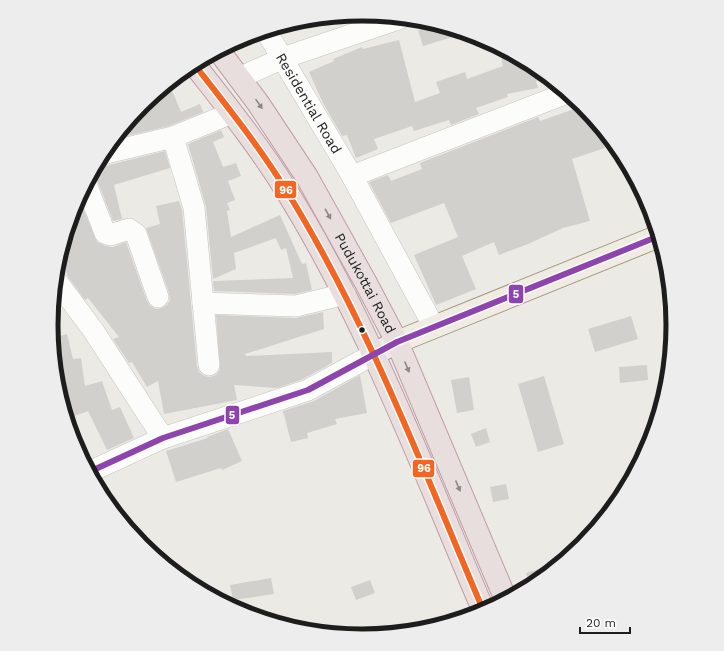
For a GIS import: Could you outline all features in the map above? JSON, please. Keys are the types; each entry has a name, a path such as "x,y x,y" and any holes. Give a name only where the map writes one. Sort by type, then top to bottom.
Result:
{"highway":[{"name":"Pudukottai Road","path":"222,55 307,177 366,283 396,342 504,595"},
{"path":"198,69 232,113 286,190 345,294 374,354 481,606"}],"main road":[{"path":"374,354 396,342 653,238"}],"street":[{"path":"239,78 283,58 382,22"},
{"name":"Residential Road","path":"269,35 352,176 434,327"},
{"path":"352,176 561,95"},
{"path":"112,152 173,137 232,113"},
{"path":"173,137 194,208 209,365"},
{"path":"89,191 105,233 110,235 129,229 136,234 158,297"},
{"path":"60,286 93,330 163,438"},
{"path":"203,303 296,306 345,294"},
{"path":"94,470 163,438 308,390 374,354"}],"building":[{"path":"425,28 456,36 423,46 418,30"},
{"path":"399,40 415,102 440,93 436,82 465,72 467,79 503,66 500,54 542,80 536,81 538,88 507,94 508,97 476,108 479,114 451,125 449,120 414,131 412,126 374,139 378,149 356,158 347,135 342,136 323,103 309,72 334,61 333,59 362,47 363,49"},
{"path":"171,89 181,112 200,104 203,112 169,126 123,137 147,110"},
{"path":"576,109 601,136 605,148 572,159 590,221 563,228 499,255 494,242 462,256 476,289 436,305 414,255 458,237 444,203 391,223 369,182 388,175 391,181 422,169 420,163 538,117 540,121"},
{"path":"221,130 224,137 213,142 223,167 236,163 241,176 228,181 235,200 227,203 230,210 227,211 231,237 280,215 302,264 306,263 312,290 295,294 214,291 213,281 293,278 286,248 281,250 276,238 234,253 236,269 213,279 206,207 188,144"},
{"path":"165,151 170,168 114,185 122,219 113,221 95,178 103,165"},
{"path":"179,201 182,210 197,366 199,372 204,376 210,377 216,375 220,370 216,315 296,318 323,312 324,329 245,354 246,356 332,352 332,363 303,379 277,388 234,385 237,400 164,414 158,381 147,387 132,362 129,363 113,339 119,337 88,298 85,300 68,277 63,265 82,206 97,242 113,247 126,242 150,306 156,309 167,305 170,300 169,293 146,228 160,224 156,206"},
{"path":"631,316 638,339 595,352 588,329"},
{"path":"67,334 73,359 81,358 85,386 102,381 112,410 120,407 134,438 107,450 88,411 72,417 63,385 58,336"},
{"path":"647,365 648,380 620,383 619,367"},
{"path":"360,375 367,413 335,419 337,424 307,433 308,438 291,442 283,411 314,401"},
{"path":"544,376 564,444 538,452 518,384"},
{"path":"469,377 474,410 457,413 451,380"},
{"path":"486,428 490,442 476,447 471,434"},
{"path":"228,429 242,461 222,470 221,468 176,482 166,451 208,438 207,437"},
{"path":"506,484 509,499 493,502 490,487"},
{"path":"548,566 528,581 526,573"},
{"path":"271,578 274,594 233,600 230,585"},
{"path":"370,580 375,593 356,600 351,587"}],"transit line":[{"name":"96","path":"198,69 265,158 316,240 369,344 393,397 481,606"},
{"name":"5","path":"94,470 163,438 308,390 397,342 653,238"}]}
